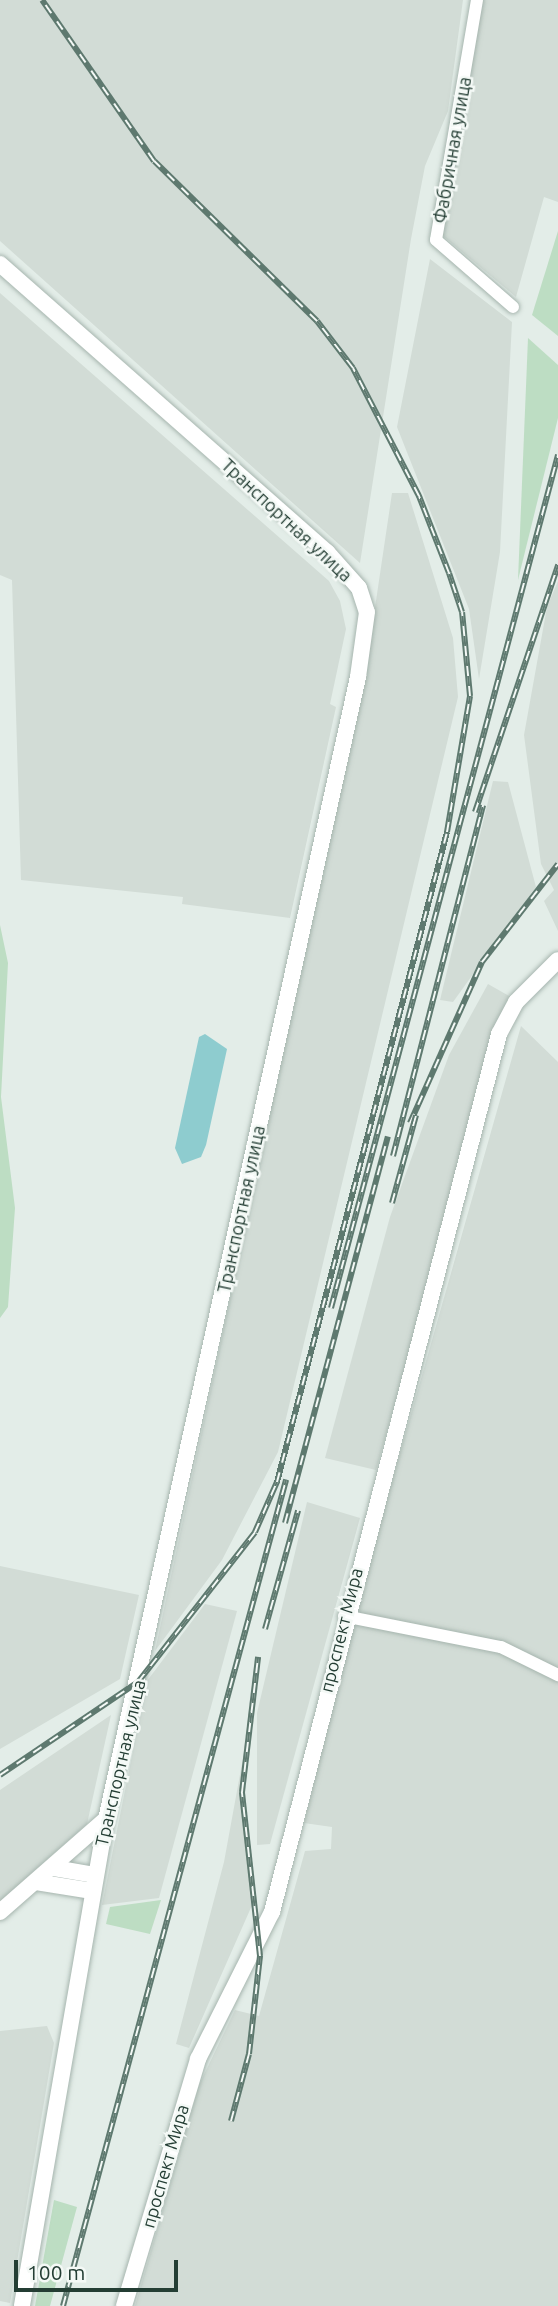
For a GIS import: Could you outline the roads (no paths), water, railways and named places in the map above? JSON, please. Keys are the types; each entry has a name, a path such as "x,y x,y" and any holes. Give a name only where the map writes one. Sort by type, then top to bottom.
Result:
{"street":[{"name":"Фабричная улица","path":"477,0 436,240 513,307"},
{"name":"Транспортная улица","path":"0,264 327,552 359,588 367,612 106,1819 22,2306"},
{"name":"проспект Мира","path":"124,2306 198,2059 272,1912 344,1616 499,1034 516,1002 558,960"},
{"path":"344,1616 501,1647 558,1675"},
{"path":"0,1912 54,1868 106,1819"},
{"path":"54,1868 94,1883"},
{"path":"36,1882 94,1883"}],"water":[{"path":"205,1034 227,1049 206,1145 201,1157 182,1164 175,1148 199,1037"}],"railway":[{"path":"0,1775 138,1682 255,1532 277,1482 447,832 470,696 462,612 449,573 419,496 353,368 317,321 154,161 42,0"},
{"path":"331,1308 558,455"},
{"path":"475,812 558,565"},
{"path":"393,1156 483,805"},
{"path":"410,1123 482,962 558,864"},
{"path":"392,1203 416,1115"},
{"path":"285,1523 388,1137"},
{"path":"63,2306 286,1480"},
{"path":"265,1629 298,1511"},
{"path":"231,2121 249,2054 260,1956 242,1792 258,1657"}]}
